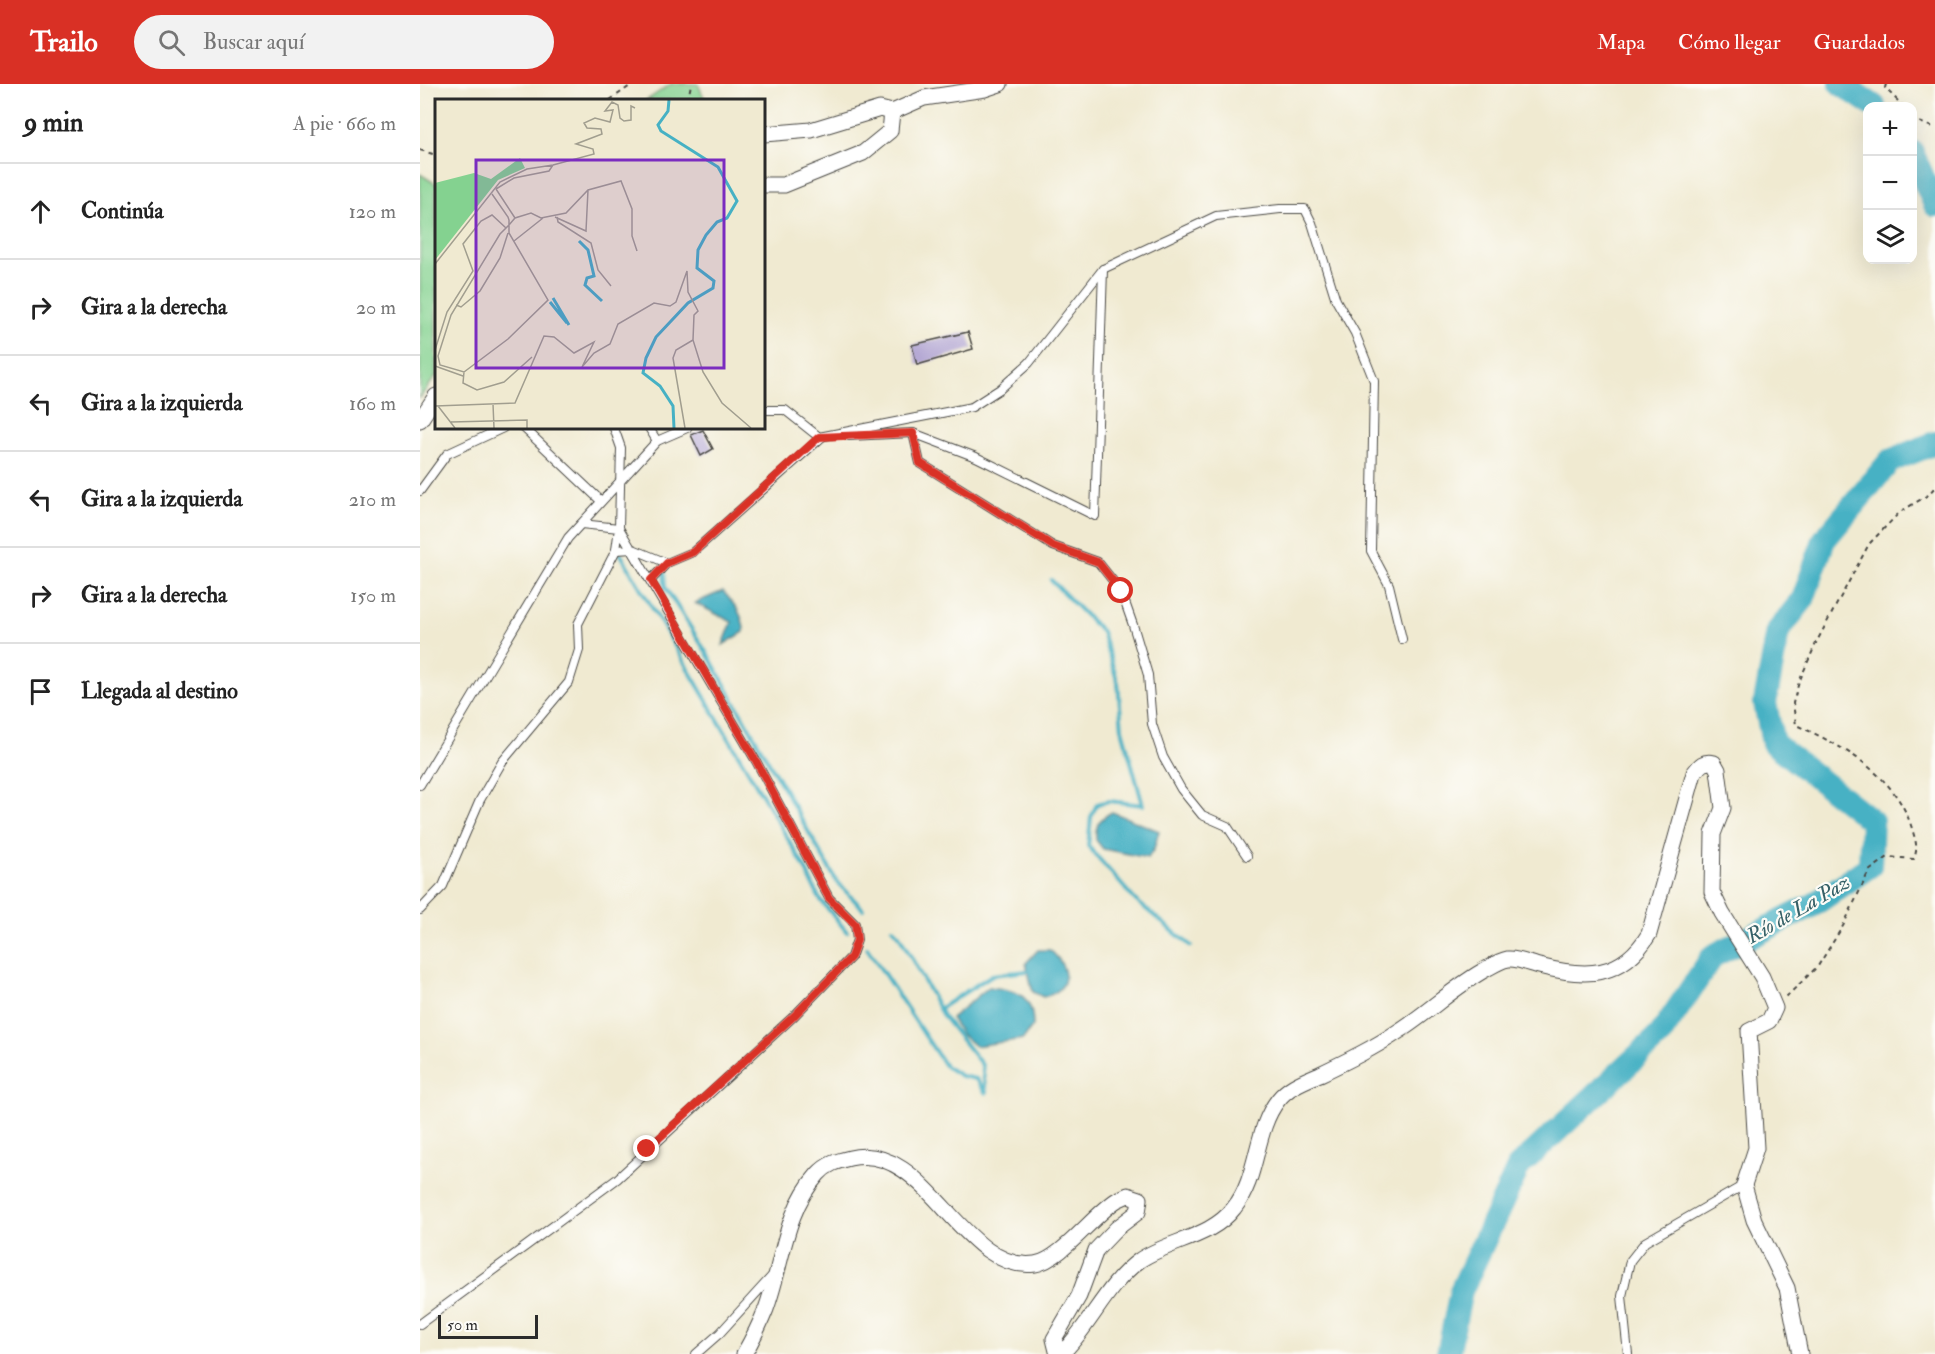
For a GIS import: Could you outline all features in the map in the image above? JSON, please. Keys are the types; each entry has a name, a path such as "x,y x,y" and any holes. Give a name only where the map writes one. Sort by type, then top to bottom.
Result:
{"street":[{"path":"765,134 811,130 880,108 892,112 924,98 1000,84"},
{"path":"765,185 784,185 863,153 890,131 892,112"},
{"path":"420,420 435,398"},
{"path":"744,1354 766,1309 789,1223 818,1174 833,1161 858,1156 872,1157 896,1166 932,1193 983,1247 1003,1260 1018,1263 1035,1264 1051,1257 1104,1208 1128,1195 1140,1199 1138,1212 1096,1250 1079,1296 1053,1339 1057,1351 1065,1350 1112,1287 1138,1261 1157,1250 1204,1232 1221,1222 1236,1207 1250,1177 1265,1126 1276,1101 1288,1089 1367,1051 1400,1031 1487,968 1509,959 1578,975 1603,974 1640,950 1649,934 1654,918 1694,773 1699,765 1709,762 1714,763 1718,770 1723,808 1713,834 1713,892 1722,914 1762,977 1775,1008 1769,1021 1749,1031 1756,1148 1744,1185 1755,1220 1786,1288 1800,1354"}],"lane":[{"path":"651,580 667,563 693,552 819,437 972,407 1000,389 1029,363 1103,269 1216,216 1280,208 1305,209 1312,223 1336,300 1355,333 1374,381 1371,550 1389,585 1402,639"},
{"path":"765,410 785,410 819,437 913,433 976,457 1095,516 1103,269"},
{"path":"420,491 447,454 501,429"},
{"path":"525,429 601,501"},
{"path":"420,910 442,886 480,800 502,762 569,682 579,650 578,624 616,550 622,480 621,448 614,429"},
{"path":"650,429 657,441"},
{"path":"420,785 568,538 657,441 685,429"},
{"path":"913,433 920,463 1053,546 1098,562 1121,591 1148,675 1152,724 1163,757 1181,789 1202,815 1227,826 1247,856"},
{"path":"580,524 619,528"},
{"path":"420,1324 617,1179 794,1016 851,957 857,940 855,924 829,898 756,761 619,528"},
{"path":"616,550 633,549 667,563"},
{"path":"1628,1354 1622,1296 1630,1261 1645,1242 1744,1185"},
{"path":"696,1354 720,1333 777,1270"}],"path":[{"path":"611,99 633,84"},
{"path":"688,99 691,84"},
{"path":"1886,84 1884,87 1899,102"},
{"path":"1917,121 1935,128"},
{"path":"420,150 435,155"},
{"path":"1775,1008 1818,966 1843,926 1869,871 1888,857 1914,859 1918,849 1910,819 1891,788 1853,753 1796,725 1793,703 1817,641 1869,544 1900,512 1928,495 1935,487"}],"green space":[{"path":"671,84 698,84 705,99 648,99"},
{"path":"420,174 435,183 435,377 420,398"}],"water":[{"path":"723,591 740,615 744,632 723,645 732,622 695,603"},
{"path":"1112,812 1159,831 1154,849 1148,858 1103,849 1096,840 1096,830 1101,820"},
{"path":"1038,950 1050,950 1061,964 1065,977 1059,989 1043,997 1033,992 1026,963"},
{"path":"989,987 1015,992 1026,1000 1030,1007 1033,1026 1023,1039 975,1046 961,1034 951,1018"}],"building":[{"path":"968,332 973,349 917,365 912,345"},
{"path":"703,430 713,449 701,456 691,435"}],"waterway":[{"name":"Río de La Paz","path":"1841,84 1868,102"},
{"name":"Río de La Paz","path":"1914,156 1935,205"},
{"name":"Río de La Paz","path":"1448,1354 1461,1291 1519,1166 1660,1035 1713,956 1815,904 1870,866 1872,821 1773,743 1765,703 1778,631 1803,599 1824,540 1890,461 1935,443"},
{"path":"620,553 805,868 819,898 847,932"},
{"path":"664,568 665,587 708,655 837,882 863,909"},
{"path":"1051,580 1102,632 1118,683 1122,729 1143,805 1109,801 1097,804 1091,817 1088,846 1135,900 1191,946"},
{"path":"892,928 899,935 943,1016 982,1065 986,1093"},
{"path":"867,948 945,1066 961,1076 976,1079 985,1092"},
{"path":"939,1009 992,975 1027,971"}],"route":[{"path":"647,1149 794,1016 851,957 857,940 855,924 829,898 756,761 651,580 667,563 693,552 819,437 913,433 920,463 955,487 1053,546 1098,562 1121,591"}]}
